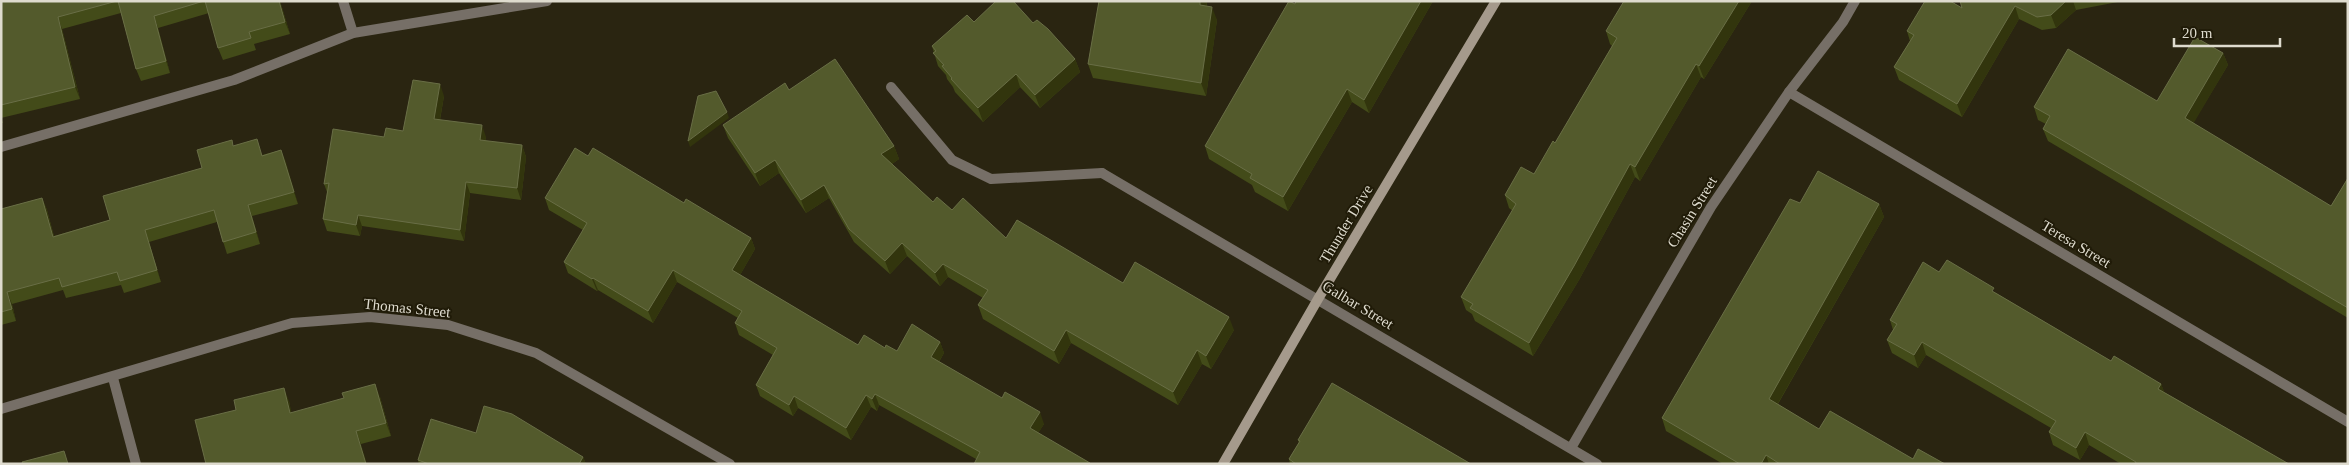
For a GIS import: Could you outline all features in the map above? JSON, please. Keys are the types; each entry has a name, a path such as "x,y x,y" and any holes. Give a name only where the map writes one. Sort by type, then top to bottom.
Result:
{"street":[{"path":"343,1 353,33"},
{"path":"1,147 234,80 353,33 547,1"},
{"name":"Thunder Drive","path":"1224,464 1318,299 1496,1"},
{"name":"Chasin Street","path":"1571,448 1711,207 1789,92 1843,22 1854,1"},
{"name":"Galbar Street","path":"891,87 952,160 991,179 1102,173 1597,464"},
{"name":"Teresa Street","path":"1789,92 2348,422"},
{"name":"Thomas Street","path":"1,409 113,378 292,323 370,316 448,325 536,353 730,464"},
{"path":"113,378 136,464"}],"building":[{"path":"1,1 117,1 58,17 75,87 1,105"},
{"path":"118,1 204,1 154,16 166,61 136,69"},
{"path":"205,1 279,1 285,22 249,32 251,38 218,48"},
{"path":"996,1 1013,1 1033,23 1037,20 1048,29 1075,59 1035,95 1016,74 978,108 951,79 942,66 944,65 933,53 936,51 932,46 967,15 974,22"},
{"path":"1099,1 1200,1 1200,5 1212,7 1201,83 1088,64"},
{"path":"1289,1 1295,4 1296,1 1421,1 1364,100 1347,89 1283,197 1250,178 1252,174 1205,146"},
{"path":"1624,1 1739,1 1699,66 1696,64 1635,167 1630,164 1529,343 1470,308 1473,304 1461,297 1516,204 1505,195 1521,167 1534,174 1553,141 1555,143 1617,38 1606,31"},
{"path":"1925,1 1950,1 1962,8 1960,1 2066,1 2051,15 2037,17 2015,6 1957,104 1894,67 1914,35 1907,31"},
{"path":"2195,37 2223,53 2185,118 2331,206 2348,178 2348,308 2043,129 2050,116 2034,107 2068,49 2157,101"},
{"path":"835,59 894,146 881,154 933,202 937,197 952,210 963,198 1006,238 1017,220 1123,283 1135,262 1229,317 1206,356 1197,350 1173,392 1066,330 1054,351 978,305 988,290 943,264 935,273 902,243 885,261 849,229 824,185 801,200 775,160 755,173 723,125 785,83 789,90"},
{"path":"413,80 440,84 434,119 482,125 480,140 522,145 517,188 466,182 460,230 358,215 356,225 323,219 329,183 324,184 333,129 384,137 386,128 403,131"},
{"path":"716,91 727,112 688,141 698,96"},
{"path":"257,139 262,156 281,150 294,192 248,205 256,232 223,242 214,210 145,230 157,270 120,281 117,272 62,287 59,278 7,292 12,309 1,312 1,209 42,198 53,237 110,220 103,196 202,168 197,150 232,140 233,146"},
{"path":"575,148 588,156 593,148 684,203 686,199 751,238 732,270 858,345 864,335 885,348 886,345 897,351 912,324 940,342 931,357 1002,398 1005,392 1040,412 1030,428 1090,464 974,464 980,452 875,394 872,399 866,395 846,428 794,396 789,405 756,385 777,348 735,323 742,311 673,270 648,311 564,262 587,223 545,198"},
{"path":"1818,171 1879,204 1769,399 1819,429 1830,411 1913,459 1918,449 1945,464 1780,464 1766,455 1761,464 1740,464 1662,418 1790,199 1800,203"},
{"path":"1947,260 1994,288 1992,291 2111,361 2114,356 2161,384 2158,389 2289,464 2135,464 2136,462 2085,432 2076,448 2049,432 2056,421 1922,342 1914,355 1887,340 1897,324 1890,320 1923,262 1939,272"},
{"path":"1332,383 1471,464 1296,464 1289,459 1300,441 1298,440"},
{"path":"375,384 386,423 356,431 366,464 206,464 195,420 236,410 234,400 284,388 290,413 344,398 342,393"},
{"path":"484,406 512,414 583,457 579,464 429,464 418,460 431,419 476,433"},
{"path":"64,451 68,464 23,464 22,462"}]}
